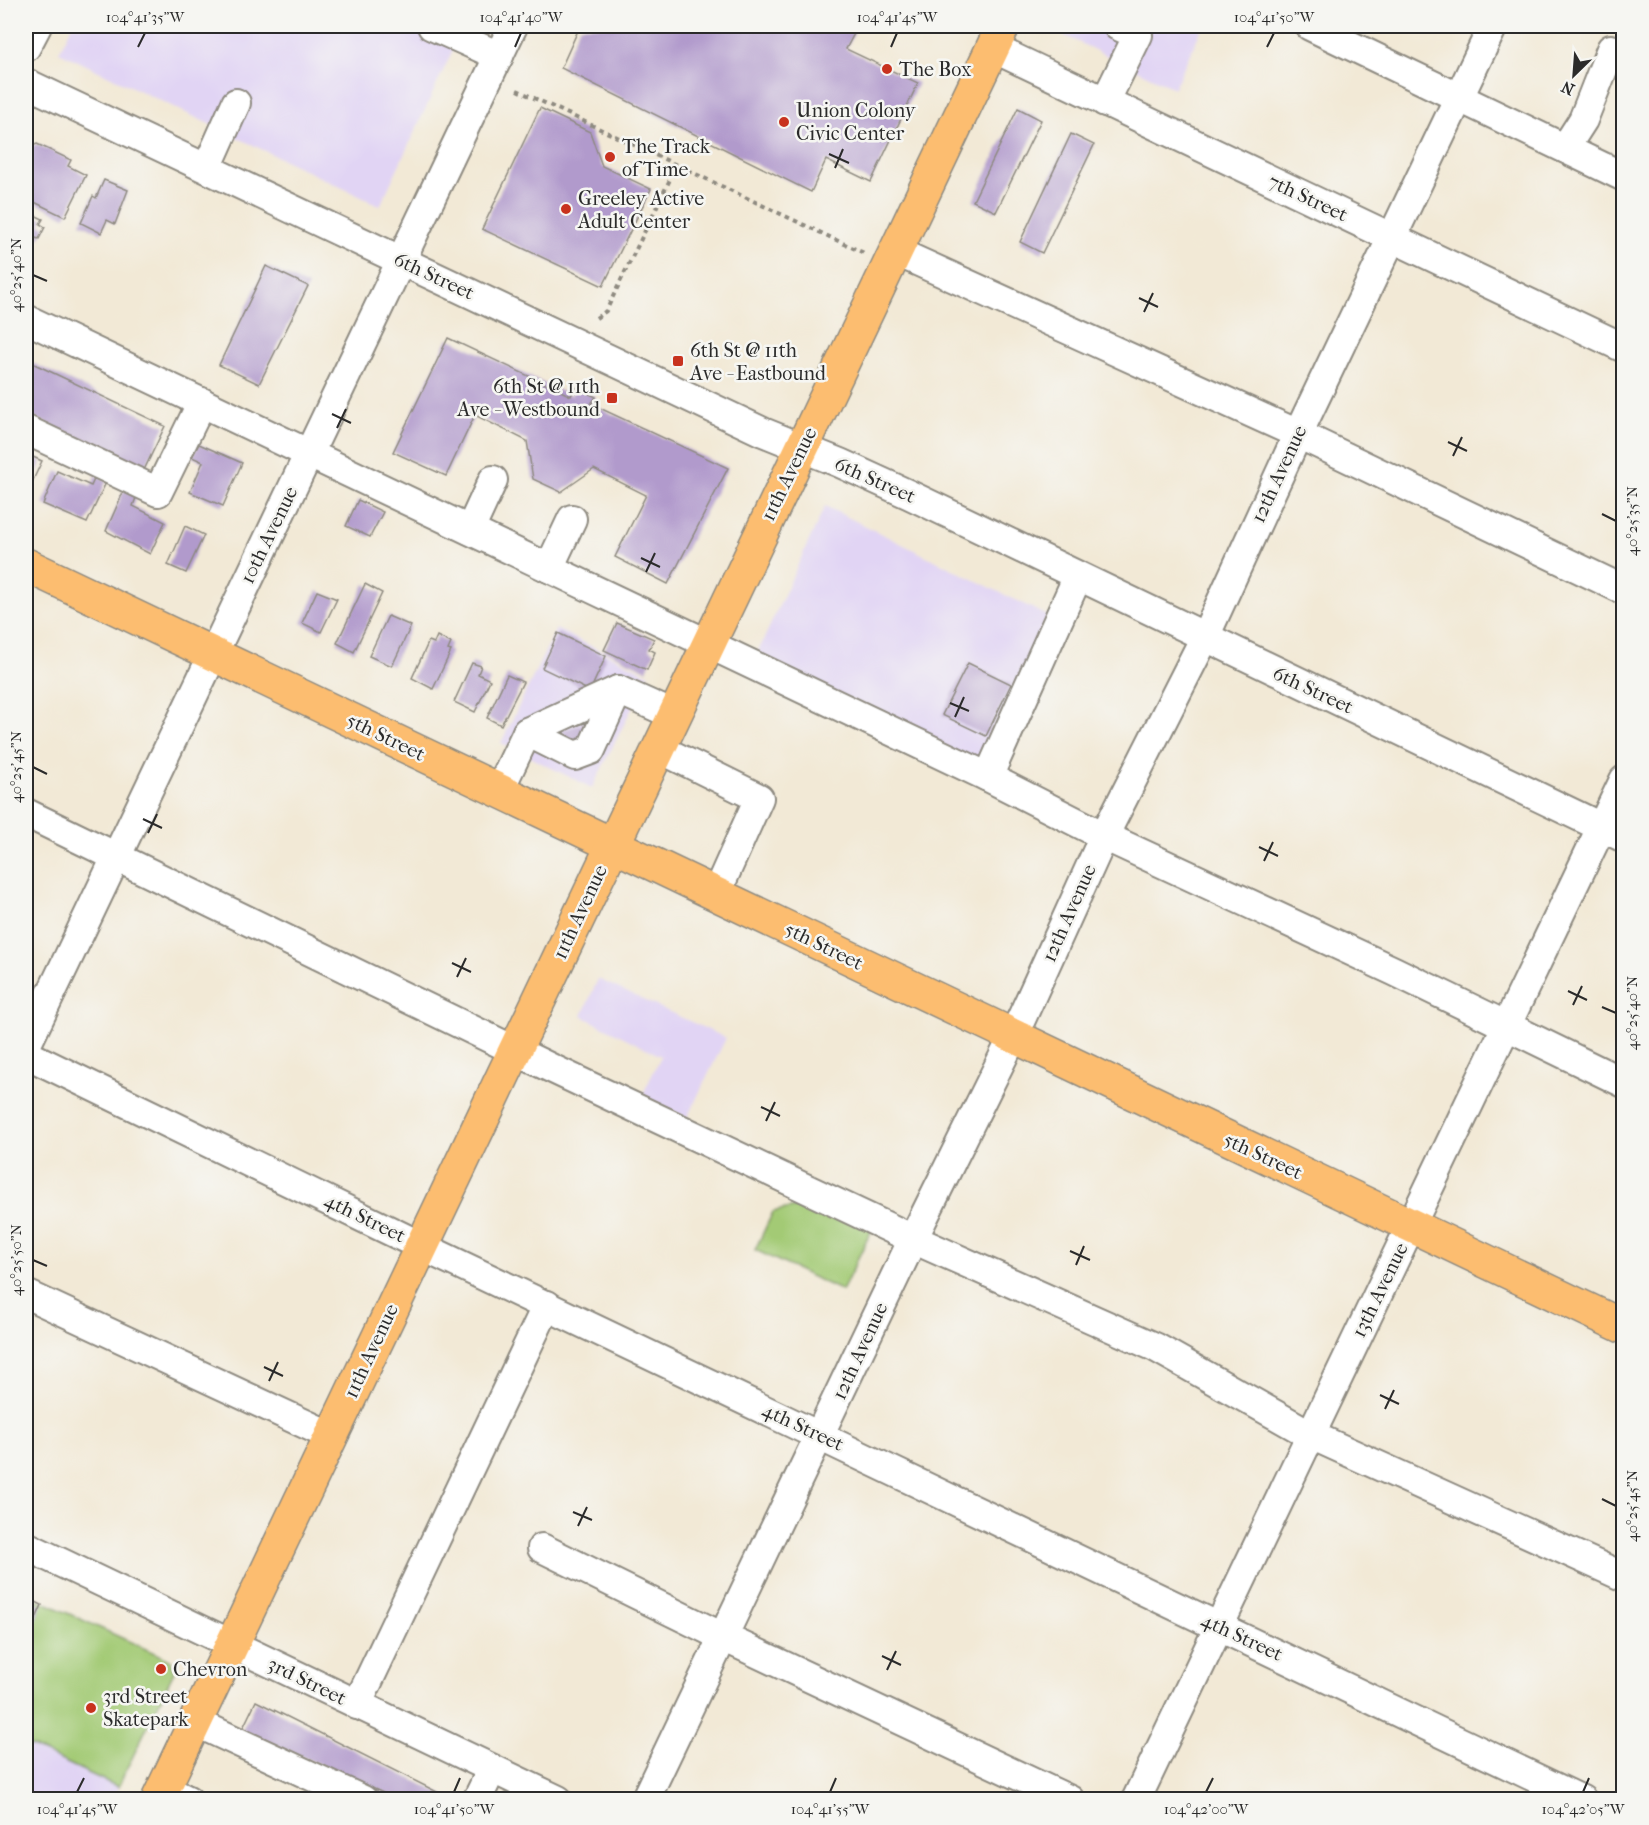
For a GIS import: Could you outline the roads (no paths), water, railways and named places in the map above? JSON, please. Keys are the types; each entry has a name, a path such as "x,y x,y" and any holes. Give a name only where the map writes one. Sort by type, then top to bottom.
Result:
{"main road":[{"name":"11th Avenue","path":"170,1796 195,1722 801,448 881,253 998,37"},
{"name":"5th Street","path":"26,565 1623,1327"}],"street":[{"path":"26,47 37,26"},
{"path":"432,26 499,56"},
{"name":"10th Avenue","path":"26,1046 513,26"},
{"path":"1311,26 1623,177"},
{"name":"12th Avenue","path":"645,1800 913,1239 1013,1036 1104,836 1203,639 1493,26"},
{"path":"1105,102 1137,29"},
{"name":"7th Street","path":"998,37 1105,102 1623,348"},
{"path":"1564,148 1583,120 1611,49"},
{"name":"6th Street","path":"26,82 801,448 910,495 1203,639 1612,833"},
{"path":"207,168 236,103"},
{"path":"881,253 1298,434 1623,590"},
{"path":"26,319 988,777 1104,836 1394,971 1623,1083"},
{"path":"26,430 158,492 202,402"},
{"path":"470,530 493,480"},
{"path":"549,568 572,519"},
{"path":"988,777 1078,576"},
{"path":"499,791 527,732 618,690 674,715"},
{"path":"527,732 575,756 591,750 618,690"},
{"path":"658,748 759,798 716,894"},
{"name":"13th Avenue","path":"1136,1800 1411,1226 1504,1026 1612,833 1623,780"},
{"path":"26,813 514,1051 913,1239 1155,1347 1311,1435 1623,1577"},
{"name":"4th Street","path":"26,1054 421,1246 1582,1800"},
{"path":"26,1294 331,1437"},
{"path":"357,1705 547,1305"},
{"name":"3rd Street","path":"26,1546 558,1800"},
{"path":"542,1548 723,1637 1070,1800"},
{"path":"195,1722 363,1800"},
{"path":"477,1800 492,1769"}],"place":[{"name":"The Box","path":"887,69"},
{"name":"Union Colony Civic Center","path":"784,122"},
{"name":"The Track of Time","path":"610,157"},
{"name":"Greeley Active Adult Center","path":"566,209"},
{"name":"6th St @ 11th Ave - Eastbound","path":"678,361"},
{"name":"6th St @ 11th Ave - Westbound","path":"612,398"},
{"name":"Chevron","path":"161,1669"},
{"name":"3rd Street Skatepark","path":"91,1708"}]}
